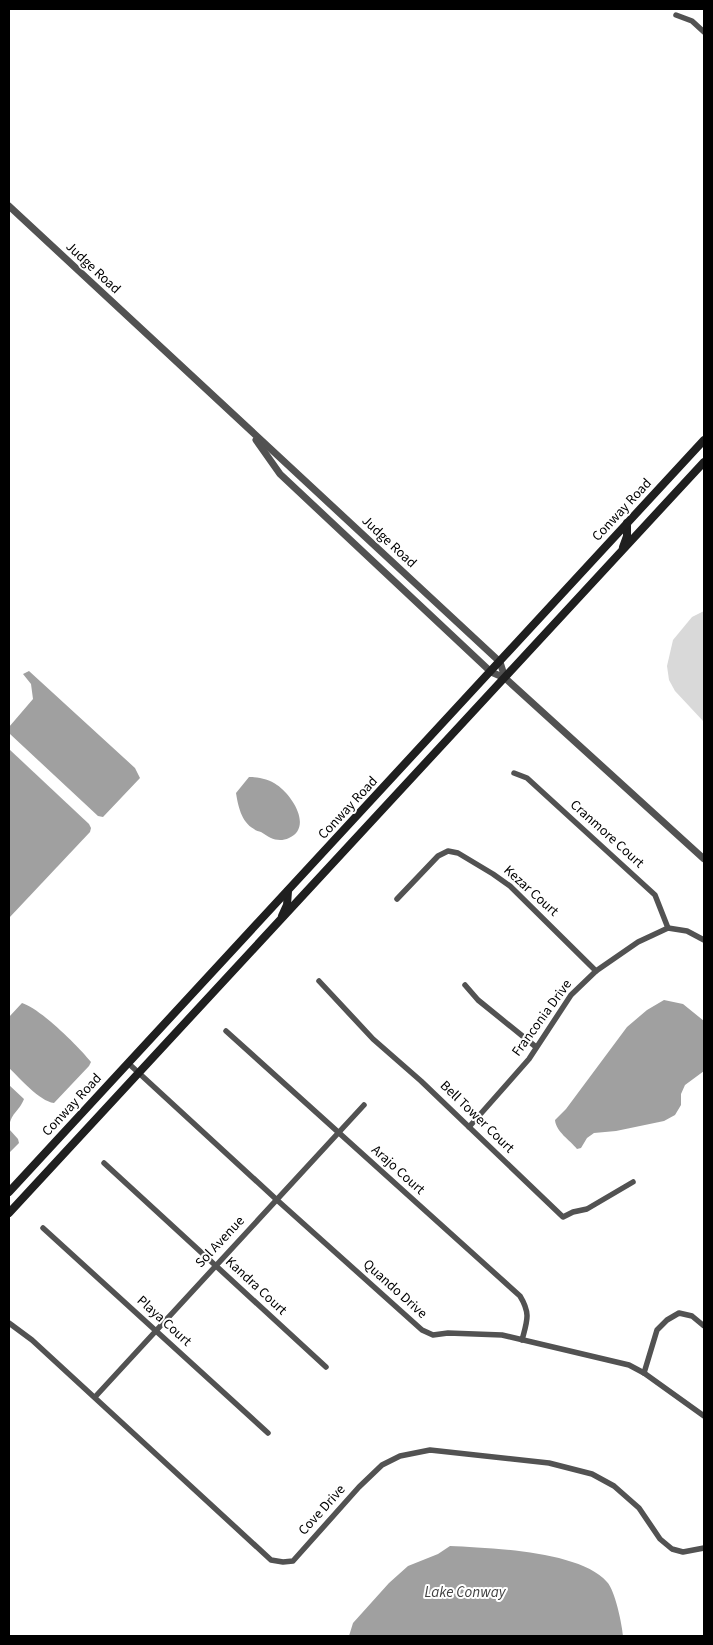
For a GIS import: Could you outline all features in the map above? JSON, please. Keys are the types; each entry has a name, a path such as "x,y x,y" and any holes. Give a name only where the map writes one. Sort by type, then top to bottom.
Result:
{"main road":[{"name":"Conway Road","path":"9,1192 704,440"},
{"name":"Conway Road","path":"9,1213 704,462"},
{"path":"620,553 627,536 627,523"},
{"path":"281,920 287,905 288,891"}],"street":[{"path":"676,15 692,21 704,32"},
{"name":"Judge Road","path":"9,206 500,662"},
{"name":"Judge Road","path":"249,429 280,474 491,672 504,678 704,860"},
{"path":"500,662 504,678"},
{"name":"Cranmore Court","path":"514,773 527,778 655,895 668,928"},
{"name":"Kezar Court","path":"396,899 438,856 448,851 458,853 510,886 596,971"},
{"path":"668,928 687,931 704,940"},
{"name":"Franconia Drive","path":"469,1127 528,1059 571,995 596,971 638,942 668,928"},
{"name":"Bell Tower Court","path":"319,981 373,1039 421,1081 563,1217 572,1212 587,1209 633,1182"},
{"path":"465,985 478,1000 536,1047"},
{"name":"Arajo Court","path":"226,1031 520,1296 526,1307 528,1317 522,1340"},
{"name":"Quando Drive","path":"128,1063 422,1330 433,1335 448,1333 502,1336 629,1365 704,1416"},
{"name":"Sol Avenue","path":"95,1397 364,1105"},
{"name":"Kandra Court","path":"104,1163 326,1367"},
{"name":"Playa Court","path":"43,1228 268,1433"},
{"path":"644,1374 657,1330 667,1320 679,1313 692,1316 704,1326"},
{"name":"Cove Drive","path":"9,1323 32,1340 271,1560 293,1561 359,1487 382,1465 400,1456 430,1450 549,1463 592,1474 614,1486 639,1508 660,1539 672,1549 683,1552 704,1548"}],"shaded area":[{"path":"704,611 704,722 675,691 669,680 667,666 673,640 692,617"}],"water":[{"path":"29,671 135,768 140,778 103,817 98,816 10,734 9,727 33,699 31,684 23,674"},
{"path":"9,749 91,828 90,832 9,918"},
{"path":"249,777 271,781 289,796 298,811 300,819 296,833 289,838 278,840 256,830 246,822 241,813 236,793"},
{"path":"664,1000 683,1004 704,1021 704,1071 685,1085 681,1094 681,1105 675,1115 664,1121 616,1131 594,1133 587,1138 581,1148 577,1149 561,1132 555,1120 566,1109 627,1027 647,1010"},
{"path":"22,1003 49,1020 91,1062 54,1103 36,1094 9,1068 9,1017"},
{"path":"9,1085 24,1099 11,1119 9,1129"},
{"path":"9,1129 18,1139 19,1143 9,1153"},
{"name":"Lake Conway","path":"450,1546 533,1553 577,1564 594,1572 607,1582 613,1592 620,1616 623,1636 349,1636 353,1623 389,1583 408,1566 438,1554"}]}
